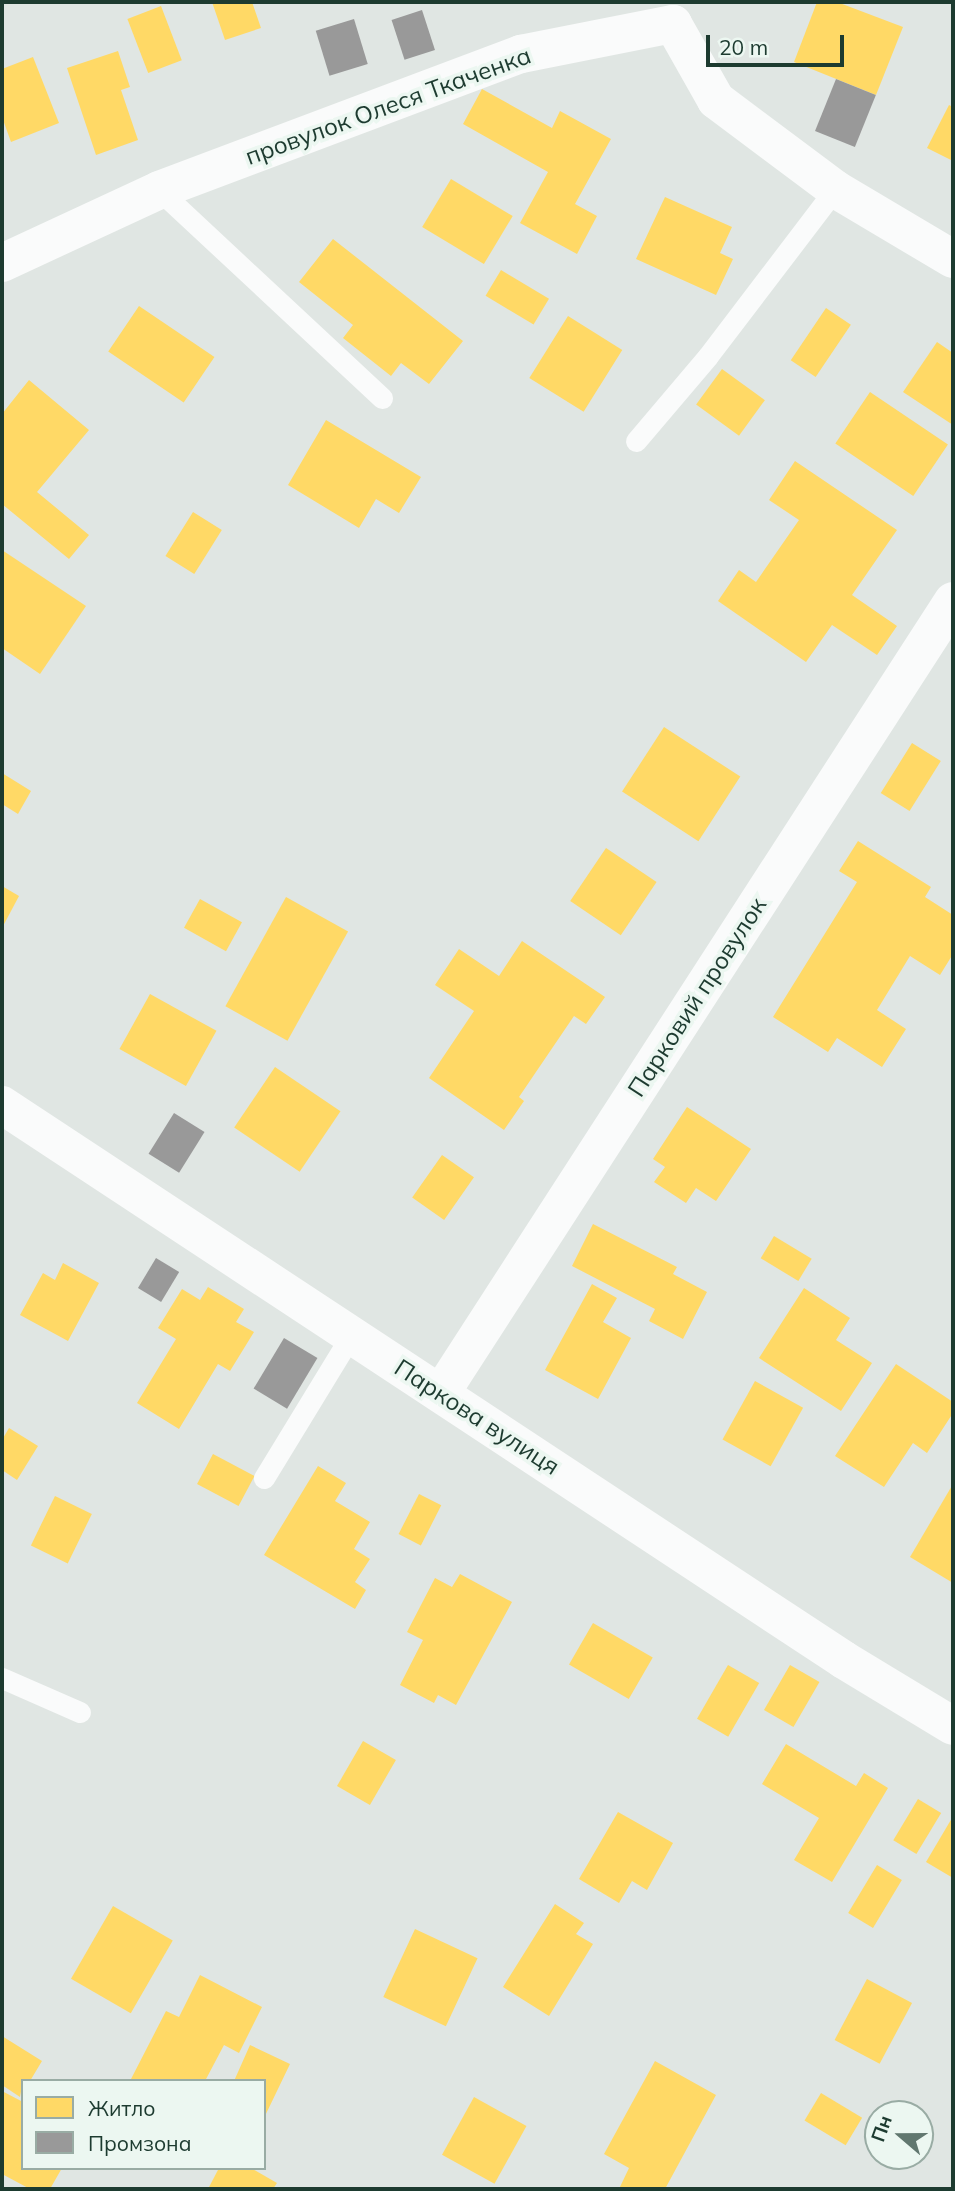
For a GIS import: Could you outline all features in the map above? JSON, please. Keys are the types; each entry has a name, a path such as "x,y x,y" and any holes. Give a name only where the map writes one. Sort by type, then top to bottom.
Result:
{"street":[{"name":"провулок Олеся Ткаченка","path":"2,263 159,190 522,54 676,13 716,100 835,189 953,259"},
{"name":"Парковий провулок","path":"441,1393 953,601"},
{"name":"Паркова вулиця","path":"2,1105 844,1660 953,1726"}],"lane":[{"path":"636,441 708,356 835,189"},
{"path":"159,190 382,398"},
{"path":"264,1478 352,1334"},
{"path":"2,1678 80,1712"}],"building: Житло":[{"path":"212,2 252,2 261,28 225,40"},
{"path":"817,2 837,2 903,27 876,95 794,62"},
{"path":"161,6 182,60 148,73 127,19"},
{"path":"118,51 130,87 121,90 138,140 96,155 67,68"},
{"path":"33,57 59,123 11,142 2,117 2,69"},
{"path":"482,89 552,128 560,111 611,139 575,204 597,216 577,254 520,223 548,172 463,124"},
{"path":"949,105 953,107 953,161 927,148"},
{"path":"451,179 513,216 484,264 422,227"},
{"path":"665,197 732,227 720,253 733,259 716,295 636,259"},
{"path":"333,239 463,341 429,384 401,363 391,376 343,338 353,325 299,282"},
{"path":"501,270 549,299 534,325 486,296"},
{"path":"139,306 214,357 184,402 108,352"},
{"path":"826,308 851,325 816,377 791,360"},
{"path":"568,316 622,350 584,412 529,378"},
{"path":"937,342 953,353 953,425 903,392"},
{"path":"722,369 765,400 739,436 696,405"},
{"path":"29,380 89,430 37,492 89,535 69,559 2,504 2,414"},
{"path":"870,392 948,445 913,496 835,443"},
{"path":"326,420 421,477 399,513 376,499 359,528 288,485"},
{"path":"795,461 897,530 852,595 897,626 877,655 832,625 806,662 718,601 739,570 756,582 799,520 769,500"},
{"path":"193,512 222,530 194,574 165,556"},
{"path":"2,550 86,606 40,674 2,648"},
{"path":"664,727 740,777 698,841 622,792"},
{"path":"912,743 941,761 910,811 881,793"},
{"path":"2,773 31,791 18,814 2,804"},
{"path":"858,841 931,887 925,897 953,915 953,954 940,975 910,956 877,1010 906,1029 882,1067 837,1038 828,1052 773,1017 857,882 839,871"},
{"path":"606,848 657,882 621,935 570,901"},
{"path":"2,886 19,896 2,928"},
{"path":"286,897 348,931 287,1041 225,1006"},
{"path":"200,899 242,922 226,951 184,928"},
{"path":"522,941 605,997 586,1024 574,1016 519,1097 524,1101 504,1130 429,1078 474,1011 435,985 459,949 499,976"},
{"path":"150,994 216,1031 186,1086 119,1049"},
{"path":"275,1067 340,1111 300,1172 234,1128"},
{"path":"687,1107 751,1149 716,1201 696,1188 686,1203 654,1182 665,1167 653,1159"},
{"path":"442,1155 474,1177 444,1220 412,1198"},
{"path":"593,1224 677,1267 673,1274 707,1292 683,1339 649,1321 655,1309 572,1266"},
{"path":"774,1236 812,1259 798,1281 761,1258"},
{"path":"63,1263 99,1283 68,1341 20,1315 43,1273 55,1280"},
{"path":"592,1284 617,1298 603,1322 631,1338 598,1399 545,1370"},
{"path":"208,1287 244,1309 236,1322 254,1332 230,1371 218,1364 179,1429 137,1403 176,1339 158,1328 182,1289 200,1300"},
{"path":"804,1288 850,1318 836,1340 872,1363 841,1411 759,1358"},
{"path":"896,1364 953,1402 953,1413 927,1453 913,1443 884,1487 835,1456"},
{"path":"755,1381 803,1408 771,1466 723,1440"},
{"path":"9,1428 38,1446 17,1480 2,1470 2,1440"},
{"path":"213,1454 254,1476 239,1506 197,1484"},
{"path":"318,1466 346,1483 335,1501 370,1522 354,1549 370,1559 355,1582 366,1590 355,1609 264,1555"},
{"path":"953,1484 953,1583 910,1557"},
{"path":"419,1494 441,1505 421,1545 399,1534"},
{"path":"55,1496 92,1514 68,1563 31,1545"},
{"path":"460,1574 512,1602 456,1705 438,1695 434,1703 400,1685 423,1640 407,1632 435,1578 452,1587"},
{"path":"593,1623 653,1658 629,1699 569,1665"},
{"path":"728,1665 759,1683 728,1737 697,1719"},
{"path":"790,1665 819,1682 793,1727 764,1710"},
{"path":"363,1741 396,1760 370,1805 337,1786"},
{"path":"786,1744 856,1786 864,1773 888,1788 832,1882 794,1860 819,1818 762,1784"},
{"path":"918,1799 941,1813 916,1854 893,1840"},
{"path":"618,1812 673,1843 647,1890 632,1881 619,1903 579,1879"},
{"path":"953,1819 953,1878 926,1862"},
{"path":"877,1865 902,1880 873,1928 848,1913"},
{"path":"555,1904 584,1923 576,1934 593,1944 549,2016 503,1987"},
{"path":"113,1906 173,1940 131,2013 71,1979"},
{"path":"415,1929 478,1958 446,2026 383,1997"},
{"path":"200,1975 262,2007 239,2053 224,2045 206,2079 131,2079 166,2011 179,2017"},
{"path":"867,1979 912,2003 880,2064 835,2040"},
{"path":"2,2036 42,2061 31,2079 21,2079 20,2097 2,2085"},
{"path":"250,2045 290,2064 266,2114 266,2079 235,2079"},
{"path":"655,2061 716,2095 665,2189 619,2189 629,2168 604,2154"},
{"path":"2,2091 21,2101 21,2170 61,2170 50,2189 30,2189 2,2174"},
{"path":"821,2093 862,2118 846,2145 805,2120"},
{"path":"474,2097 526,2126 494,2184 442,2155"},
{"path":"218,2170 254,2170 277,2183 273,2189 208,2189"}],"building: Промзона":[{"path":"422,10 435,50 405,60 392,20"},
{"path":"354,19 368,64 329,76 316,31"},
{"path":"836,79 876,95 855,147 815,131"},
{"path":"174,1113 205,1132 179,1173 149,1154"},
{"path":"156,1258 179,1272 161,1302 138,1288"},
{"path":"284,1338 317,1358 287,1409 254,1389"}]}
